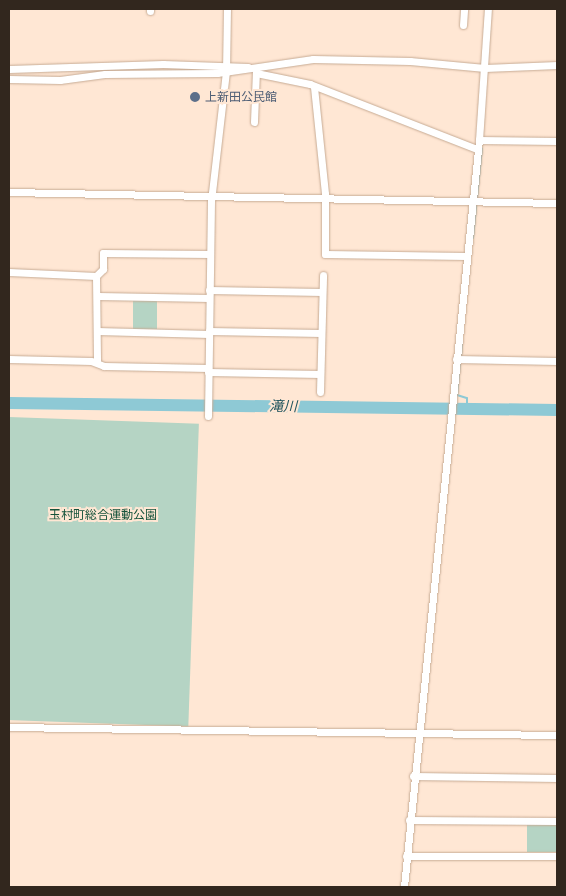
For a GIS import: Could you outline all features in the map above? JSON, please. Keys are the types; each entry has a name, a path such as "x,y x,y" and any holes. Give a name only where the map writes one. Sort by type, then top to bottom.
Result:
{"street":[{"path":"208,414 212,196 226,68 227,9"},
{"path":"463,25 464,9"},
{"path":"404,887 409,820 479,140 488,9"},
{"path":"256,70 269,64 325,59 447,63 485,68 557,66"},
{"path":"9,68 226,68 256,70 314,86 478,149"},
{"path":"9,78 60,80 105,74 226,68"},
{"path":"254,122 256,70"},
{"path":"314,86 325,198 325,254 466,256"},
{"path":"479,140 557,142"},
{"path":"9,192 557,202"},
{"path":"9,272 96,276 103,269 103,253 210,254"},
{"path":"320,392 323,275"},
{"path":"96,276 98,296 97,361"},
{"path":"98,296 322,292"},
{"path":"97,331 321,334"},
{"path":"9,359 97,361 104,366 320,374"},
{"path":"456,359 557,361"},
{"path":"9,727 557,735"},
{"path":"414,776 557,778"},
{"path":"409,820 557,821"},
{"path":"406,856 557,856"}],"green space":[{"path":"133,299 157,299 157,329 133,329"},
{"name":"玉村町総合運動公園","path":"9,417 199,424 188,726 9,720"},
{"path":"527,823 557,823 557,852 527,852"}],"waterway":[{"path":"473,238 482,148"},
{"path":"461,357 462,342"},
{"path":"460,362 457,395 467,398 467,409"},
{"name":"滝川","path":"9,403 557,410"}],"place":[{"name":"上新田公民館","path":"195,97"}]}
